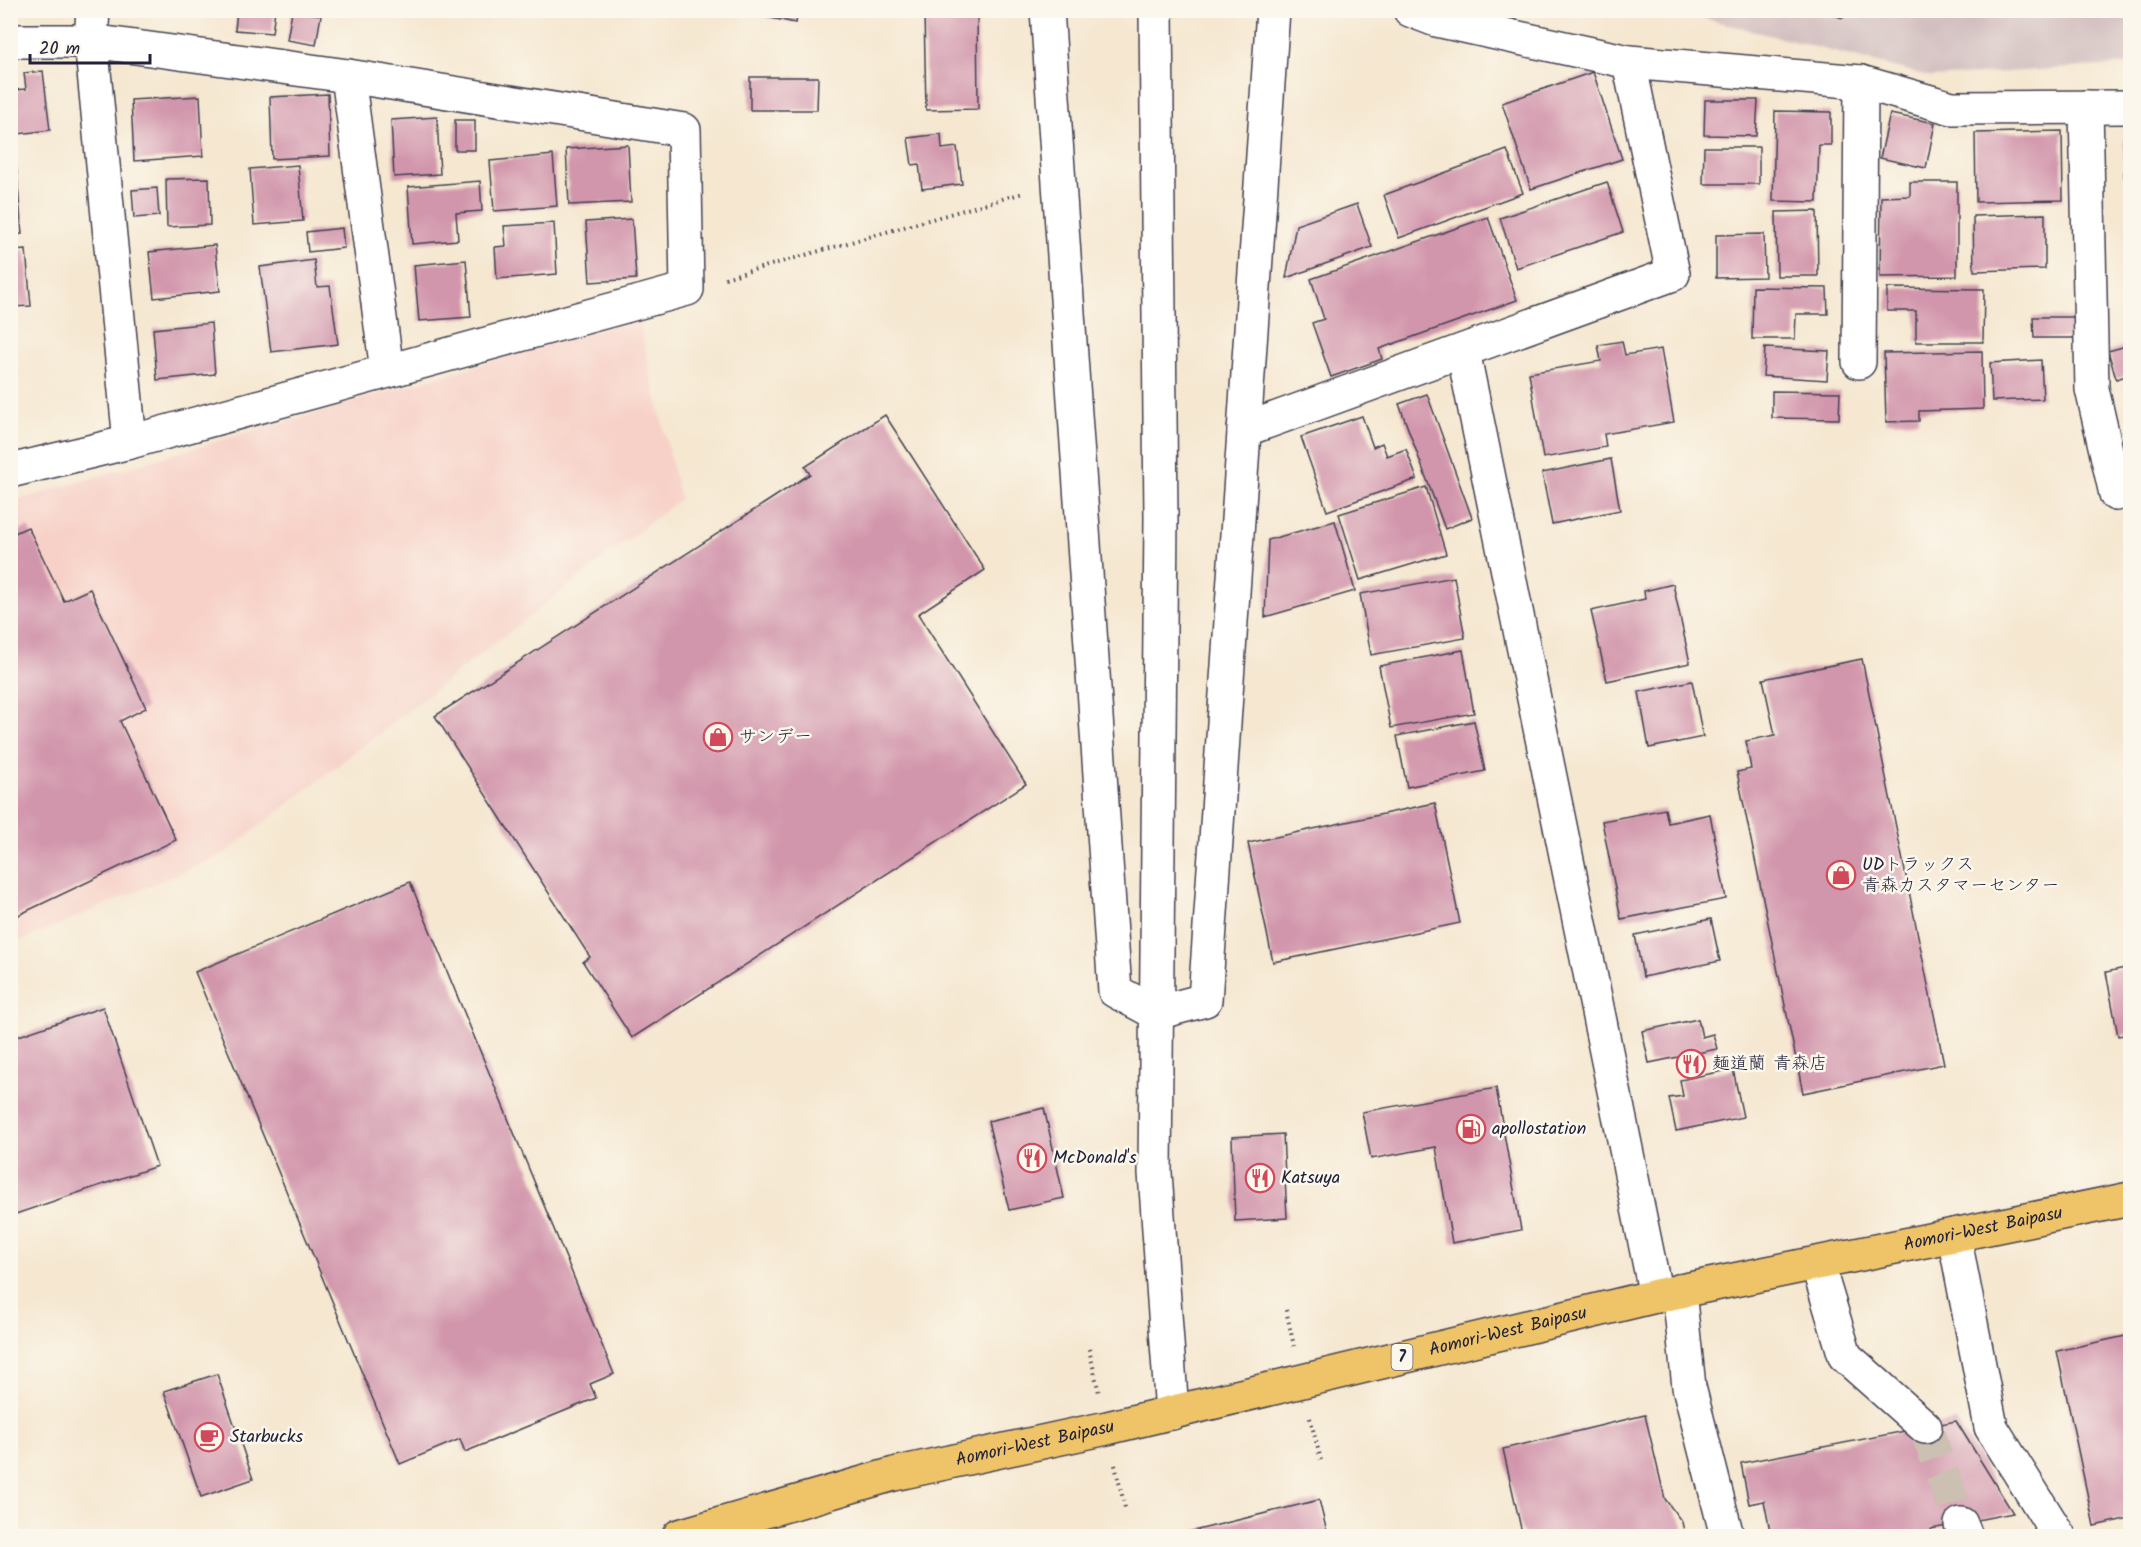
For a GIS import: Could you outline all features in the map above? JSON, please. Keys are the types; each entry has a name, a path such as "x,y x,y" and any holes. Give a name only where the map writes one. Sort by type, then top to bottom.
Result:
{"highway":[{"name":"Aomori-West Baipasu","path":"679,1536 720,1531 894,1474 1172,1413 1668,1294 2130,1199"}],"street":[{"path":"1047,10 1116,991 1156,1013 1205,1000 1273,10"},
{"path":"1156,10 1161,530 1155,1173 1172,1413"},
{"path":"1410,10 1436,20 1629,62 1861,82 1952,108 2130,107"},
{"path":"10,41 92,26 348,76 684,130 687,289 130,442 10,471"},
{"path":"92,26 130,442"},
{"path":"1244,430 1673,274 1629,62"},
{"path":"348,76 387,371"},
{"path":"1859,362 1861,82"},
{"path":"2086,107 2092,389 2116,494 2130,491"},
{"path":"1463,351 1668,1294 1726,1536"},
{"path":"1954,1235 1991,1427 2059,1536"},
{"path":"1817,1263 1845,1356 1925,1427"}],"path":[{"path":"687,289 1059,183"}],"shaded area":[{"path":"1676,11 2130,11 2130,64 1932,77"},
{"path":"638,318 680,499 224,854 11,945 11,502"}],"building":[{"path":"237,10 275,10 272,33 235,30"},
{"path":"747,10 798,10 796,23 747,13"},
{"path":"1818,10 1845,10 1843,18"},
{"path":"292,11 321,15 316,45 287,40"},
{"path":"977,11 978,109 926,110 924,12"},
{"path":"43,71 50,130 10,135 10,98 15,98 14,90 26,89 24,73"},
{"path":"1593,72 1622,159 1531,189 1502,103"},
{"path":"750,77 818,77 817,110 750,110"},
{"path":"328,94 330,156 272,159 270,97"},
{"path":"200,96 203,156 134,161 131,100"},
{"path":"1705,100 1758,100 1756,136 1704,135"},
{"path":"1775,111 1831,112 1831,145 1819,145 1817,202 1773,201"},
{"path":"1890,114 1935,123 1926,168 1880,158"},
{"path":"437,117 440,174 394,177 391,120"},
{"path":"455,120 475,120 475,150 455,150"},
{"path":"2062,131 2063,200 1976,202 1975,133"},
{"path":"941,134 942,149 957,147 962,184 922,189 919,164 912,165 908,138"},
{"path":"2124,139 2130,139 2130,176 2124,176"},
{"path":"628,145 631,202 569,205 566,149"},
{"path":"1704,147 1759,147 1759,184 1703,184"},
{"path":"1507,150 1523,193 1399,238 1384,195"},
{"path":"553,155 557,206 494,211 490,161"},
{"path":"16,163 22,234 10,235 10,164"},
{"path":"298,165 303,221 254,225 250,169"},
{"path":"209,178 210,225 167,227 166,179"},
{"path":"480,181 482,211 456,213 458,240 412,244 408,187"},
{"path":"1607,182 1623,232 1516,268 1500,218"},
{"path":"1910,182 1957,182 1957,276 1880,277 1881,197 1910,196"},
{"path":"157,188 159,216 134,218 132,190"},
{"path":"1357,204 1372,247 1286,278 1296,225"},
{"path":"1817,211 1818,276 1777,276 1776,212"},
{"path":"2045,214 2045,269 1974,271 1973,216"},
{"path":"1488,217 1517,300 1379,349 1382,359 1331,377 1312,323 1324,319 1311,279"},
{"path":"632,219 636,279 590,282 586,222"},
{"path":"554,223 557,274 497,279 495,247 506,246 504,226"},
{"path":"342,228 344,248 308,252 306,232"},
{"path":"1764,234 1765,277 1716,278 1716,235"},
{"path":"215,245 220,291 154,298 149,252"},
{"path":"26,250 31,306 10,307 10,251"},
{"path":"314,260 317,287 330,286 338,344 271,352 260,267"},
{"path":"466,260 471,317 419,321 414,265"},
{"path":"1753,287 1827,288 1828,314 1796,314 1795,339 1752,339"},
{"path":"1887,288 1984,289 1983,342 1916,342 1916,311 1887,311"},
{"path":"2033,317 2078,317 2078,338 2034,338"},
{"path":"211,323 215,374 157,380 153,329"},
{"path":"1622,341 1625,355 1661,349 1674,422 1604,434 1606,447 1543,458 1529,373 1601,361 1598,345"},
{"path":"2130,345 2130,375 2116,379 2108,351"},
{"path":"1765,348 1829,351 1827,380 1763,376"},
{"path":"1982,351 1983,409 1919,411 1919,421 1886,422 1884,353"},
{"path":"2041,360 2043,399 1992,401 1990,363"},
{"path":"1772,391 1840,392 1839,419 1772,418"},
{"path":"1427,394 1472,518 1445,529 1399,404"},
{"path":"885,415 985,570 918,614 1026,784 632,1038 583,962 590,957 435,716 810,474 805,467"},
{"path":"1362,416 1373,447 1382,443 1387,456 1406,449 1417,479 1327,511 1301,437"},
{"path":"1611,459 1620,510 1552,524 1542,473"},
{"path":"1426,487 1446,554 1360,580 1339,514"},
{"path":"1335,521 1355,591 1265,617 1268,540"},
{"path":"28,527 64,601 90,589 146,708 120,721 176,840 10,919 10,535"},
{"path":"1454,577 1465,638 1371,655 1360,594"},
{"path":"1673,584 1690,663 1607,681 1591,611 1645,599 1644,591"},
{"path":"1463,650 1474,713 1391,728 1379,666"},
{"path":"1862,659 1944,1064 1803,1093 1737,772 1751,769 1746,741 1775,735 1763,679"},
{"path":"1692,681 1703,737 1649,748 1639,692"},
{"path":"1474,721 1485,771 1407,787 1397,736"},
{"path":"1435,803 1460,923 1273,962 1248,843"},
{"path":"1665,809 1668,823 1710,814 1726,899 1621,919 1602,821"},
{"path":"410,882 614,1374 590,1384 596,1398 465,1452 460,1439 400,1464 195,972"},
{"path":"1711,919 1720,961 1643,977 1635,935"},
{"path":"2130,967 2130,1034 2118,1036 2106,972"},
{"path":"103,1007 157,1166 10,1216 10,1039"},
{"path":"1698,1019 1702,1037 1713,1034 1717,1049 1649,1063 1642,1031"},
{"path":"1733,1069 1743,1117 1676,1131 1669,1098 1683,1096 1680,1080"},
{"path":"1496,1088 1521,1230 1452,1243 1436,1147 1371,1159 1362,1112"},
{"path":"1044,1108 1064,1198 1009,1210 988,1121"},
{"name":"Katsuya","path":"1283,1134 1287,1218 1235,1221 1232,1137"},
{"path":"2130,1335 2130,1518 2094,1526 2057,1351"},
{"path":"217,1374 253,1479 201,1497 164,1391"},
{"path":"1645,1415 1665,1499 1682,1522 1685,1536 1529,1536 1522,1533 1503,1449"},
{"path":"1956,1421 2013,1513 1931,1529 1932,1536 1771,1536 1764,1501 1749,1504 1741,1463"},
{"path":"1319,1500 1328,1536 1173,1536"}],"tunnel":[{"path":"1925,1427 1961,1524"}],"place":[{"name":"サンデー","path":"718,737"},
{"name":"UDトラックス 青森カスタマーセンター","path":"1841,875"},
{"name":"麺道蘭 青森店","path":"1691,1064"},
{"name":"apollostation","path":"1471,1129"},
{"name":"McDonald's","path":"1032,1158"},
{"name":"Katsuya","path":"1260,1178"},
{"name":"Starbucks","path":"209,1437"}]}
